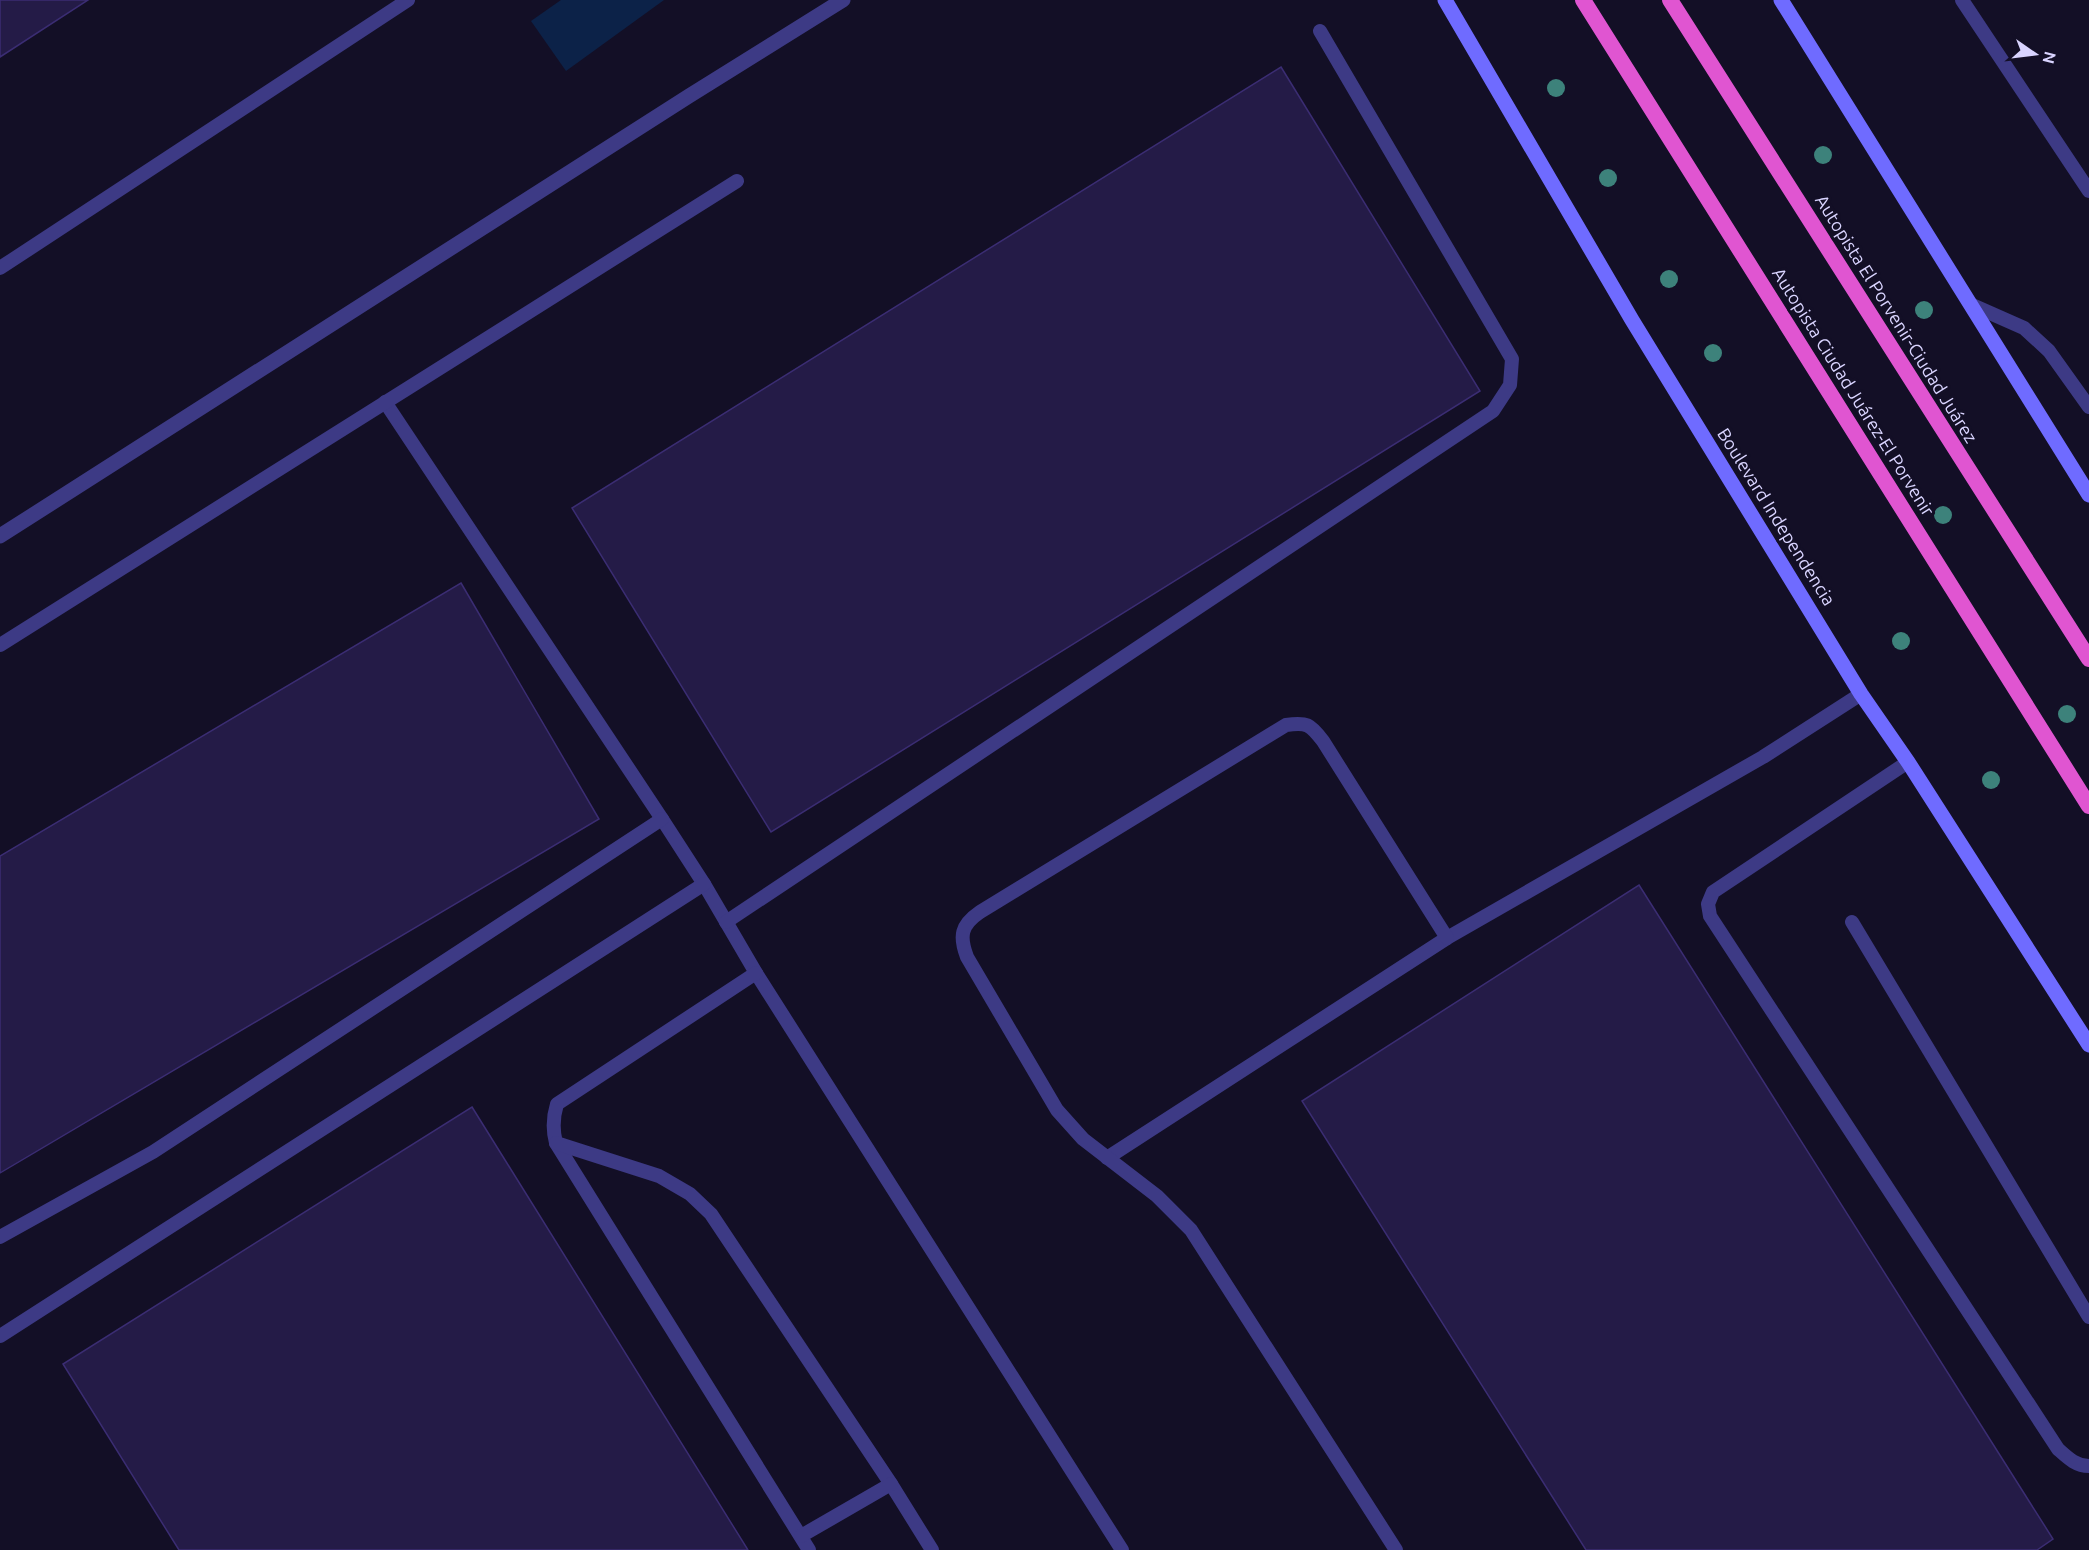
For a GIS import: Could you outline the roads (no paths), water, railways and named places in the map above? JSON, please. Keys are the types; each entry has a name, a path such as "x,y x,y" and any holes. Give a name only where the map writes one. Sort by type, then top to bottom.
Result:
{"highway":[{"name":"Autopista Ciudad Juárez-El Porvenir","path":"1583,0 2089,806"},
{"name":"Autopista El Porvenir-Ciudad Juárez","path":"1670,0 2089,659"}],"main road":[{"name":"Boulevard Independencia","path":"1445,0 1632,320 1861,694 1908,762 2089,1045"},
{"path":"1781,0 2089,495"}],"street":[{"path":"0,536 688,96 843,0"}],"lane":[{"path":"0,268 408,0"},
{"path":"1962,0 2089,191"},
{"path":"726,922 1493,411 1509,385 1512,359 1320,31"},
{"path":"0,645 737,181"},
{"path":"1972,305 2024,328 2049,351 2089,407"},
{"path":"385,402 704,884 756,974 1122,1550"},
{"path":"1107,1158 1447,938 1763,757 1861,694"},
{"path":"1396,1550 1191,1230 1157,1196 1083,1139 1057,1110 967,957 962,944 963,931 968,921 980,912 1286,725 1303,722 1313,728 1323,741 1447,938"},
{"path":"1908,762 1713,892 1708,904 1710,916 2058,1449 2081,1466 2089,1466"},
{"path":"0,1237 153,1152 662,819"},
{"path":"0,1336 704,884"},
{"path":"1852,922 2089,1317"},
{"path":"756,974 557,1104 553,1116 553,1132 556,1143 810,1550"},
{"path":"556,1143 659,1176 690,1194 711,1214 891,1484 932,1550"},
{"path":"801,1536 891,1484"}],"water":[{"path":"561,0 664,0 566,71 531,21"}]}
